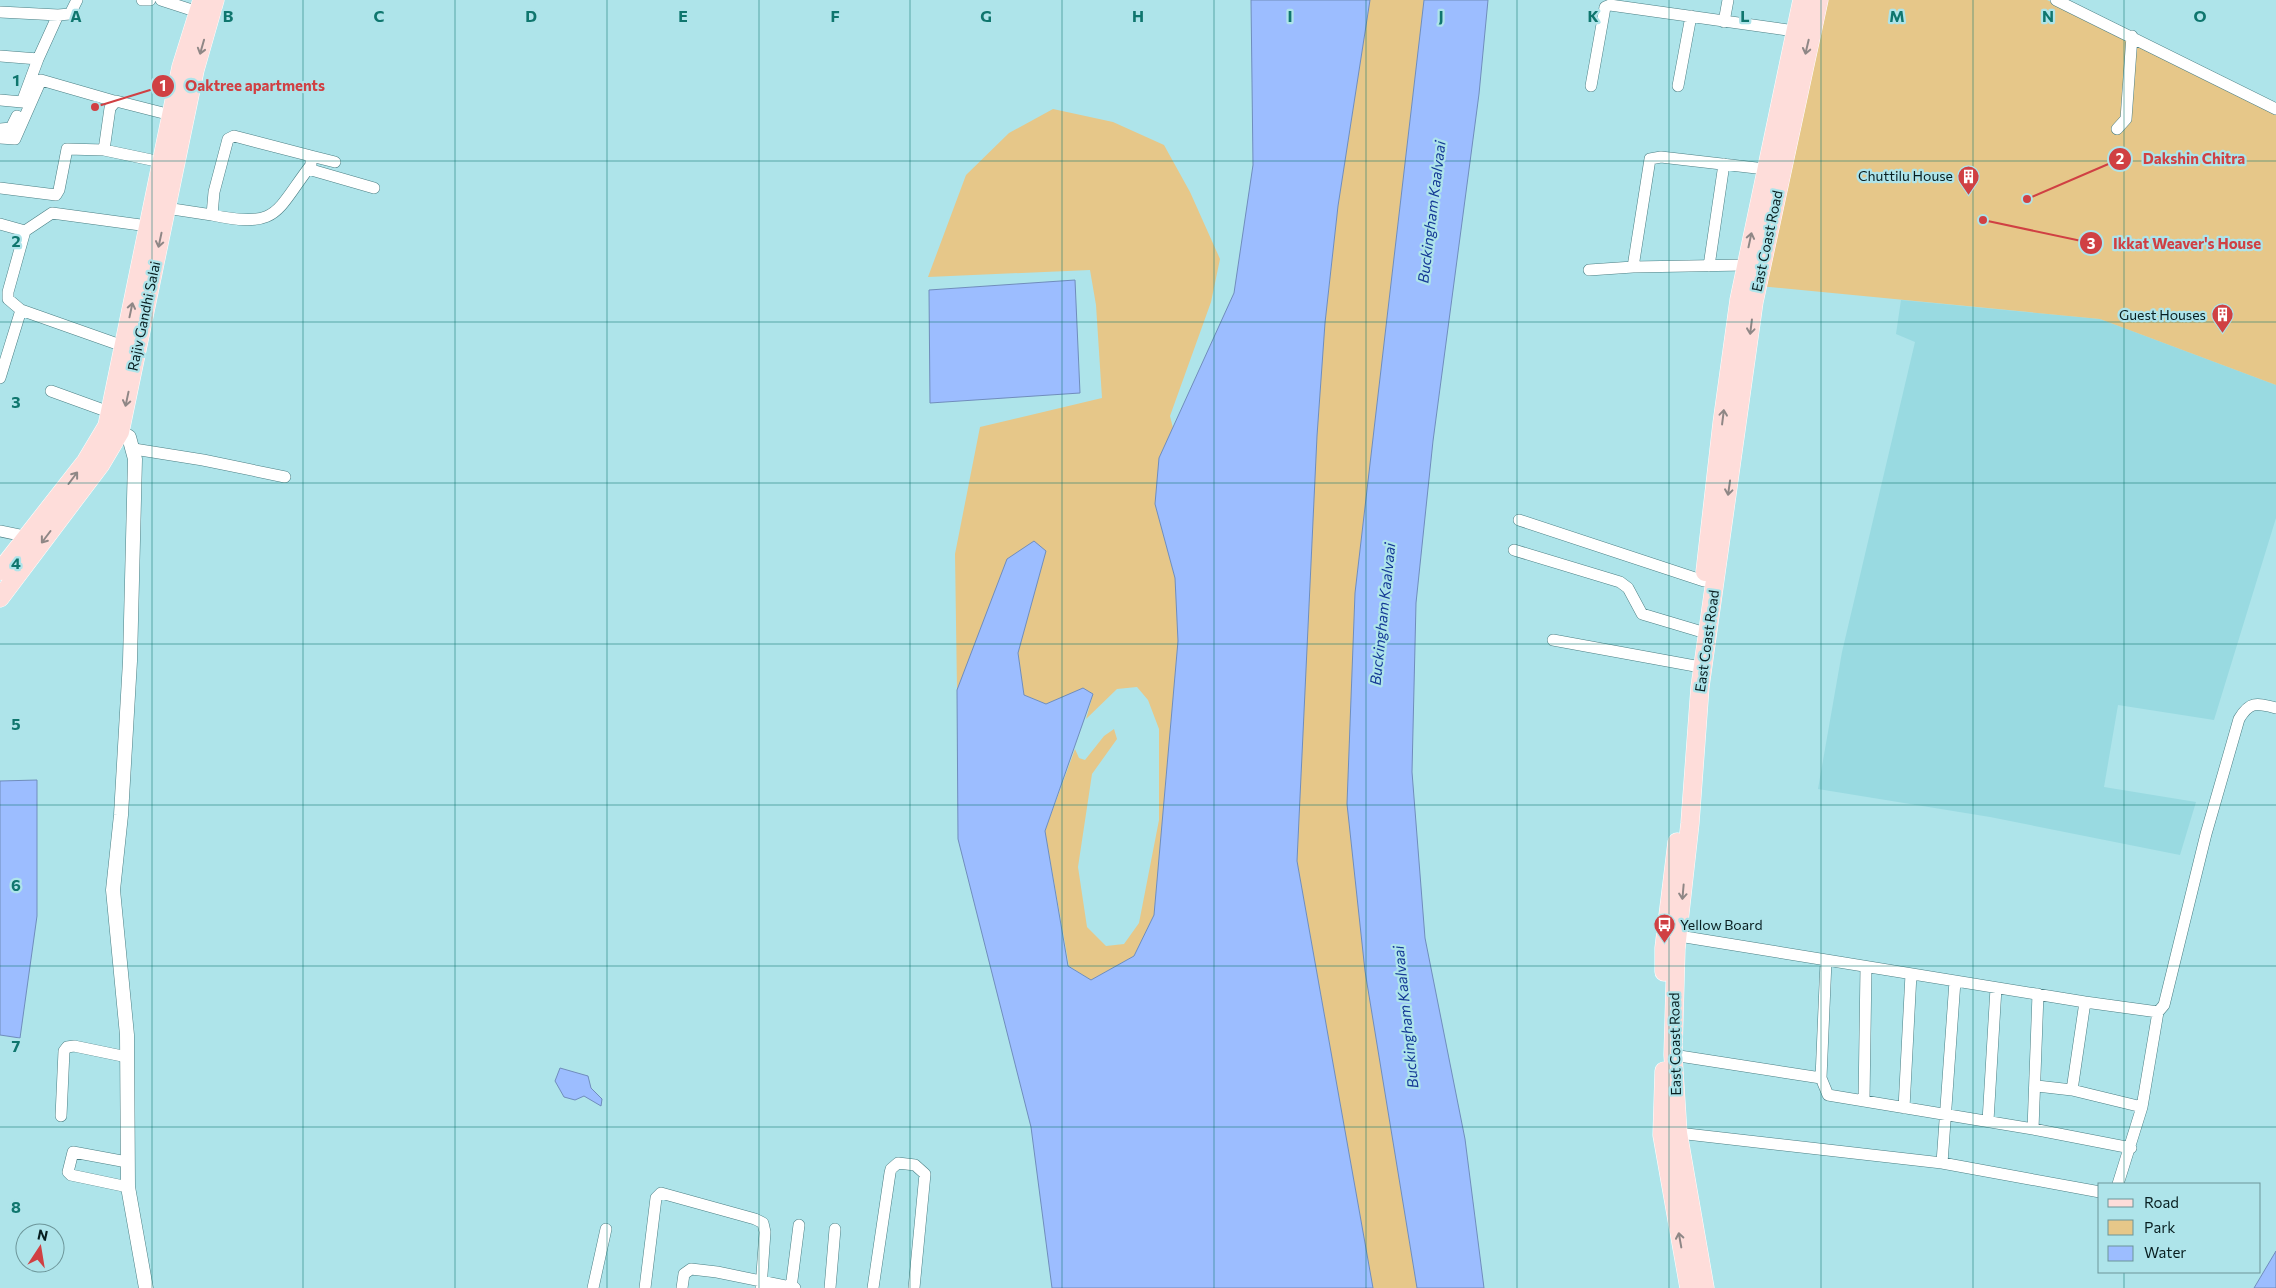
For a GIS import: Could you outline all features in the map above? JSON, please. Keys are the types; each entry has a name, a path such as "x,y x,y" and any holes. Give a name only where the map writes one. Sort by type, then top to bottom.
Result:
{"main road":[{"name":"Rajiv Gandhi Salai","path":"0,598 101,464 166,208 195,70 216,0"},
{"name":"East Coast Road","path":"1705,1288 1678,1133 1672,1055 1673,1000 1700,687 1748,289 1745,265 1802,0"},
{"name":"East Coast Road","path":"1689,1288 1662,1134 1664,948 1722,423 1748,289 1819,0"},
{"name":"Rajiv Gandhi Salai","path":"0,571 29,537 112,423 123,346 181,67 200,6"}],"street":[{"path":"0,12 70,14 77,0"},
{"path":"142,0 150,0"},
{"path":"161,0 200,6"},
{"path":"1724,22 1728,0"},
{"path":"2056,0 2276,109"},
{"path":"1591,86 1605,7 1610,4 1795,31"},
{"path":"0,129 7,130 13,126 38,59 58,15"},
{"path":"1678,86 1691,16"},
{"path":"2117,129 2126,118 2132,36"},
{"path":"0,56 38,59"},
{"path":"0,138 15,139 41,80 171,115"},
{"path":"0,100 22,102"},
{"path":"104,150 110,108 114,101"},
{"path":"212,215 214,192 230,137 335,162"},
{"path":"0,188 56,196 67,148 104,150 161,162"},
{"path":"166,208 248,220 266,219 277,212 308,169 312,161 311,156"},
{"path":"1633,267 1650,159 1661,157 1765,169"},
{"path":"1709,266 1724,164"},
{"path":"308,169 374,188"},
{"path":"123,346 21,310 8,299 8,292 25,231 52,212 148,226"},
{"path":"0,224 25,231"},
{"path":"1589,270 1633,267 1745,265"},
{"path":"0,378 21,310"},
{"path":"51,391 112,423 129,437 134,449 130,661 121,815 113,890 126,1035 128,1187 134,1230 146,1288"},
{"path":"134,449 203,460 285,477"},
{"path":"1519,520 1704,581"},
{"path":"0,531 29,537"},
{"path":"1514,550 1620,582 1628,588 1642,614 1699,631"},
{"path":"1553,640 1695,666"},
{"path":"2118,1183 2131,1148 2142,1107 2158,1012 2164,1005 2206,834 2239,719 2246,707 2252,705 2276,708"},
{"path":"1679,936 1996,988 2158,1012"},
{"path":"1826,961 1821,1078 1828,1094 1832,1097 1988,1121 2131,1148"},
{"path":"1864,1102 1866,967"},
{"path":"1904,1108 1910,974"},
{"path":"1942,1163 1955,981"},
{"path":"1988,1121 1996,988"},
{"path":"2034,1129 2037,1086 2038,994"},
{"path":"2072,1090 2085,1002"},
{"path":"61,1116 64,1051 67,1047 74,1046 126,1058"},
{"path":"1672,1055 1821,1078"},
{"path":"2037,1086 2072,1090 2142,1107"},
{"path":"1678,1133 1942,1163 2098,1192"},
{"path":"127,1162 73,1152 68,1172 71,1176 128,1187"},
{"path":"874,1288 890,1173 894,1165 898,1163 914,1165 925,1174 914,1288"},
{"path":"645,1288 656,1198 660,1193 755,1219 763,1224 766,1232 762,1285"},
{"path":"682,1288 684,1274 691,1269 717,1272 762,1285 793,1288 799,1225"},
{"path":"830,1288 835,1229"},
{"path":"593,1288 606,1230"}],"shaded area":[{"path":"1901,300 2100,319 2276,385 2276,518 2214,720 2118,705 2104,787 2196,802 2180,855 1990,817 1818,789 1842,652 1915,342 1896,334"}],"green space":[{"path":"1370,0 1424,0 1355,593 1347,804 1365,971 1417,1288 1373,1288 1297,861 1317,436 1325,323 1338,206"},
{"path":"1825,0 2047,0 2276,113 2276,385 2100,319 1759,286"},
{"path":"1053,109 1113,122 1164,145 1190,192 1220,259 1211,302 1170,416 1173,428 1159,458 1155,504 1175,578 1178,641 1154,915 1134,956 1091,980 1069,966 1045,831 1075,749 1079,758 1085,760 1104,736 1114,729 1117,739 1092,774 1078,867 1087,927 1106,946 1124,944 1139,923 1159,820 1159,729 1148,700 1137,687 1117,689 1086,719 1093,694 1084,689 1046,704 1024,695 1018,653 1046,551 978,636 957,690 955,554 980,427 1102,398 1096,305 1090,270 928,277 966,175 1009,133"}],"water":[{"path":"1251,0 1370,0 1338,206 1325,323 1317,436 1297,861 1373,1288 1052,1288 1031,1127 958,839 957,690 1007,559 1034,541 1046,551 1018,653 1024,695 1046,704 1083,688 1093,694 1045,831 1068,966 1091,980 1134,956 1154,915 1178,641 1175,578 1155,504 1159,458 1234,293 1253,165"},
{"name":"Buckingham Kaalvaai","path":"1424,0 1488,0 1479,94 1433,441 1416,603 1412,772 1425,938 1465,1139 1484,1288 1417,1288 1365,971 1347,804 1355,593"},
{"path":"1075,280 1080,393 930,403 929,290"},
{"path":"37,780 37,916 20,1038 0,1035 0,781"},
{"path":"560,1068 588,1076 591,1088 602,1099 601,1106 584,1096 575,1100 564,1097 555,1081"},
{"path":"2276,1251 2276,1288 2254,1288"}],"place":[{"name":"Oaktree apartments","path":"95,107"},
{"name":"Chuttilu House","path":"1969,195"},
{"name":"Dakshin Chitra","path":"2027,199"},
{"name":"Ikkat Weaver's House","path":"1983,220"},
{"name":"Guest Houses","path":"2222,334"},
{"name":"Yellow Board","path":"1664,944"}]}
